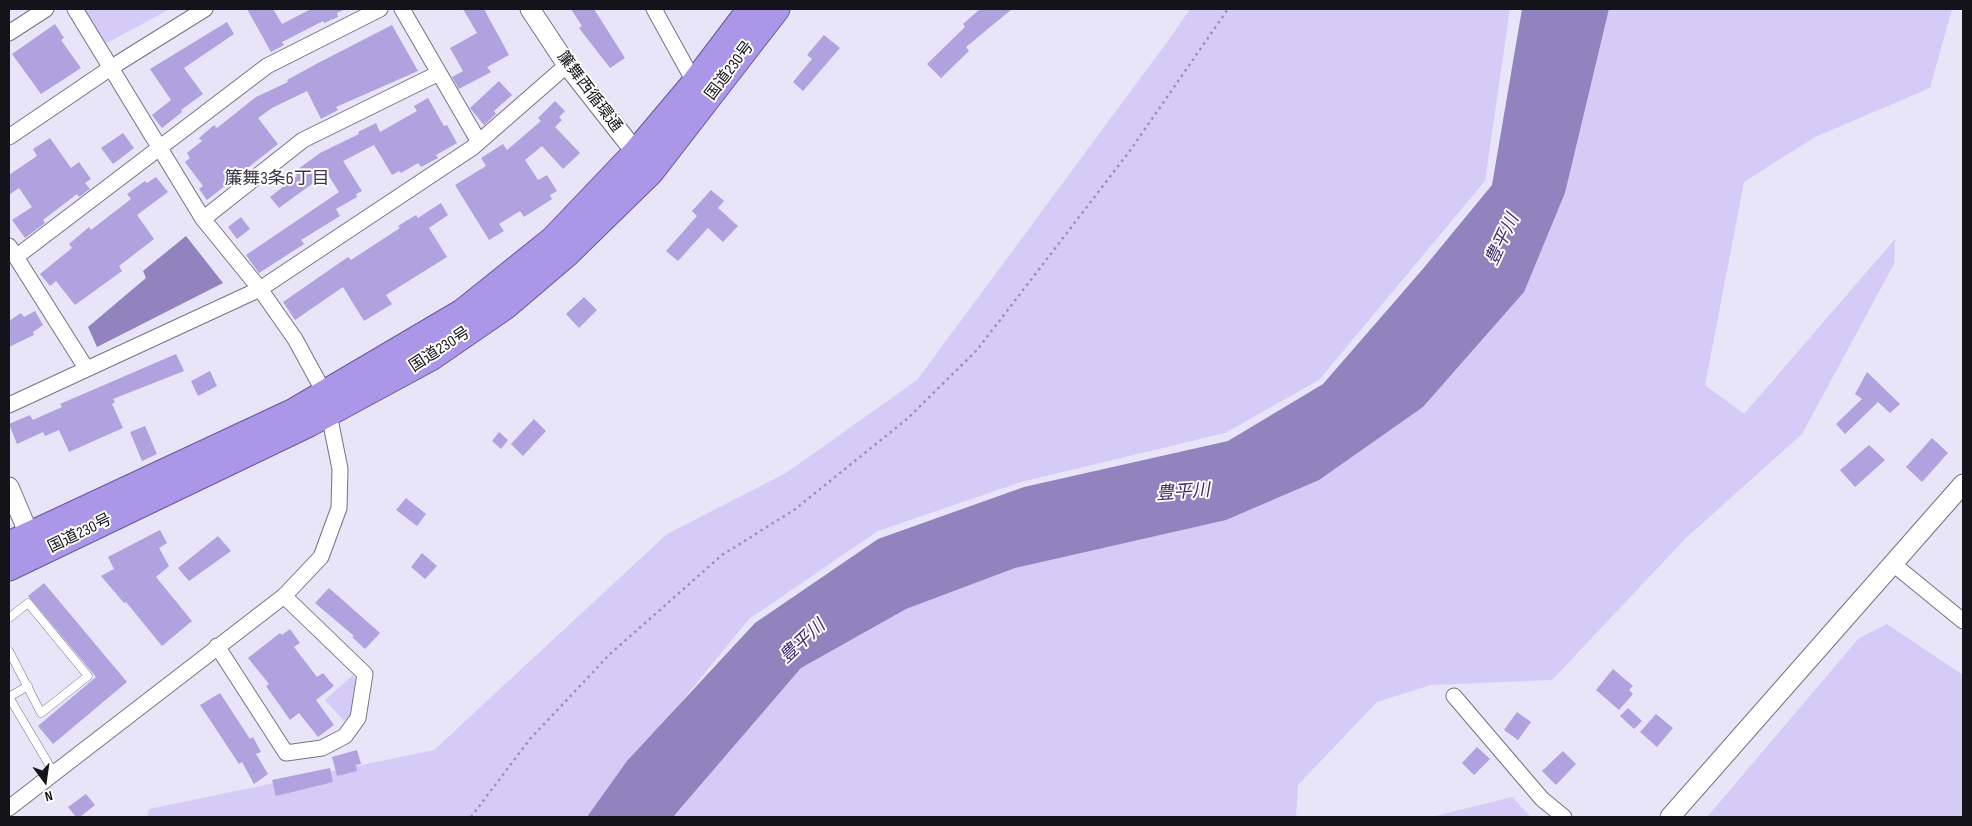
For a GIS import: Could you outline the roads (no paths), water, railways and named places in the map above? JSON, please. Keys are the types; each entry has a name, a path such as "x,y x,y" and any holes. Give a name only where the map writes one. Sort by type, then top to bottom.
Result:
{"highway":[{"name":"国道230号","path":"9,568 25,544 327,404 432,358 505,306 566,255 651,172 750,9"},
{"name":"国道230号","path":"327,404 462,312 553,239 635,153 700,93 777,9"}],"street":[{"path":"9,33 46,9"},
{"path":"9,808 284,596 321,557 339,508 340,469 327,404 295,339 260,289 203,219 75,9"},
{"path":"9,137 112,67 205,9"},
{"path":"86,368 12,252 159,149 267,66 380,9"},
{"path":"402,9 479,142"},
{"name":"簾舞西循環通","path":"530,9 567,65 651,172"},
{"path":"654,9 700,93"},
{"path":"9,405 260,289 479,142 567,65"},
{"path":"203,219 303,140 439,73"},
{"path":"1670,817 1963,484"},
{"path":"9,487 25,544"},
{"path":"1892,564 1963,621"},
{"path":"217,646 286,753 322,748 345,736 358,718 365,674 284,596"},
{"path":"1454,696 1542,799 1564,817"}],"lane":[{"path":"9,618 28,603 88,676 41,713 9,651"},
{"path":"28,686 9,697 54,773"}],"water":[{"name":"豊平川","path":"1522,9 1609,9 1565,193 1524,292 1423,407 1319,480 1226,520 1015,568 906,609 801,668 673,817 587,817 627,761 755,623 878,539 1024,487 1228,441 1323,384 1422,270 1492,185"},
{"path":"186,236 223,283 97,347 88,327 146,278 143,271"}],"district":[{"name":"簾舞3条6丁目","path":"277,179"}]}
